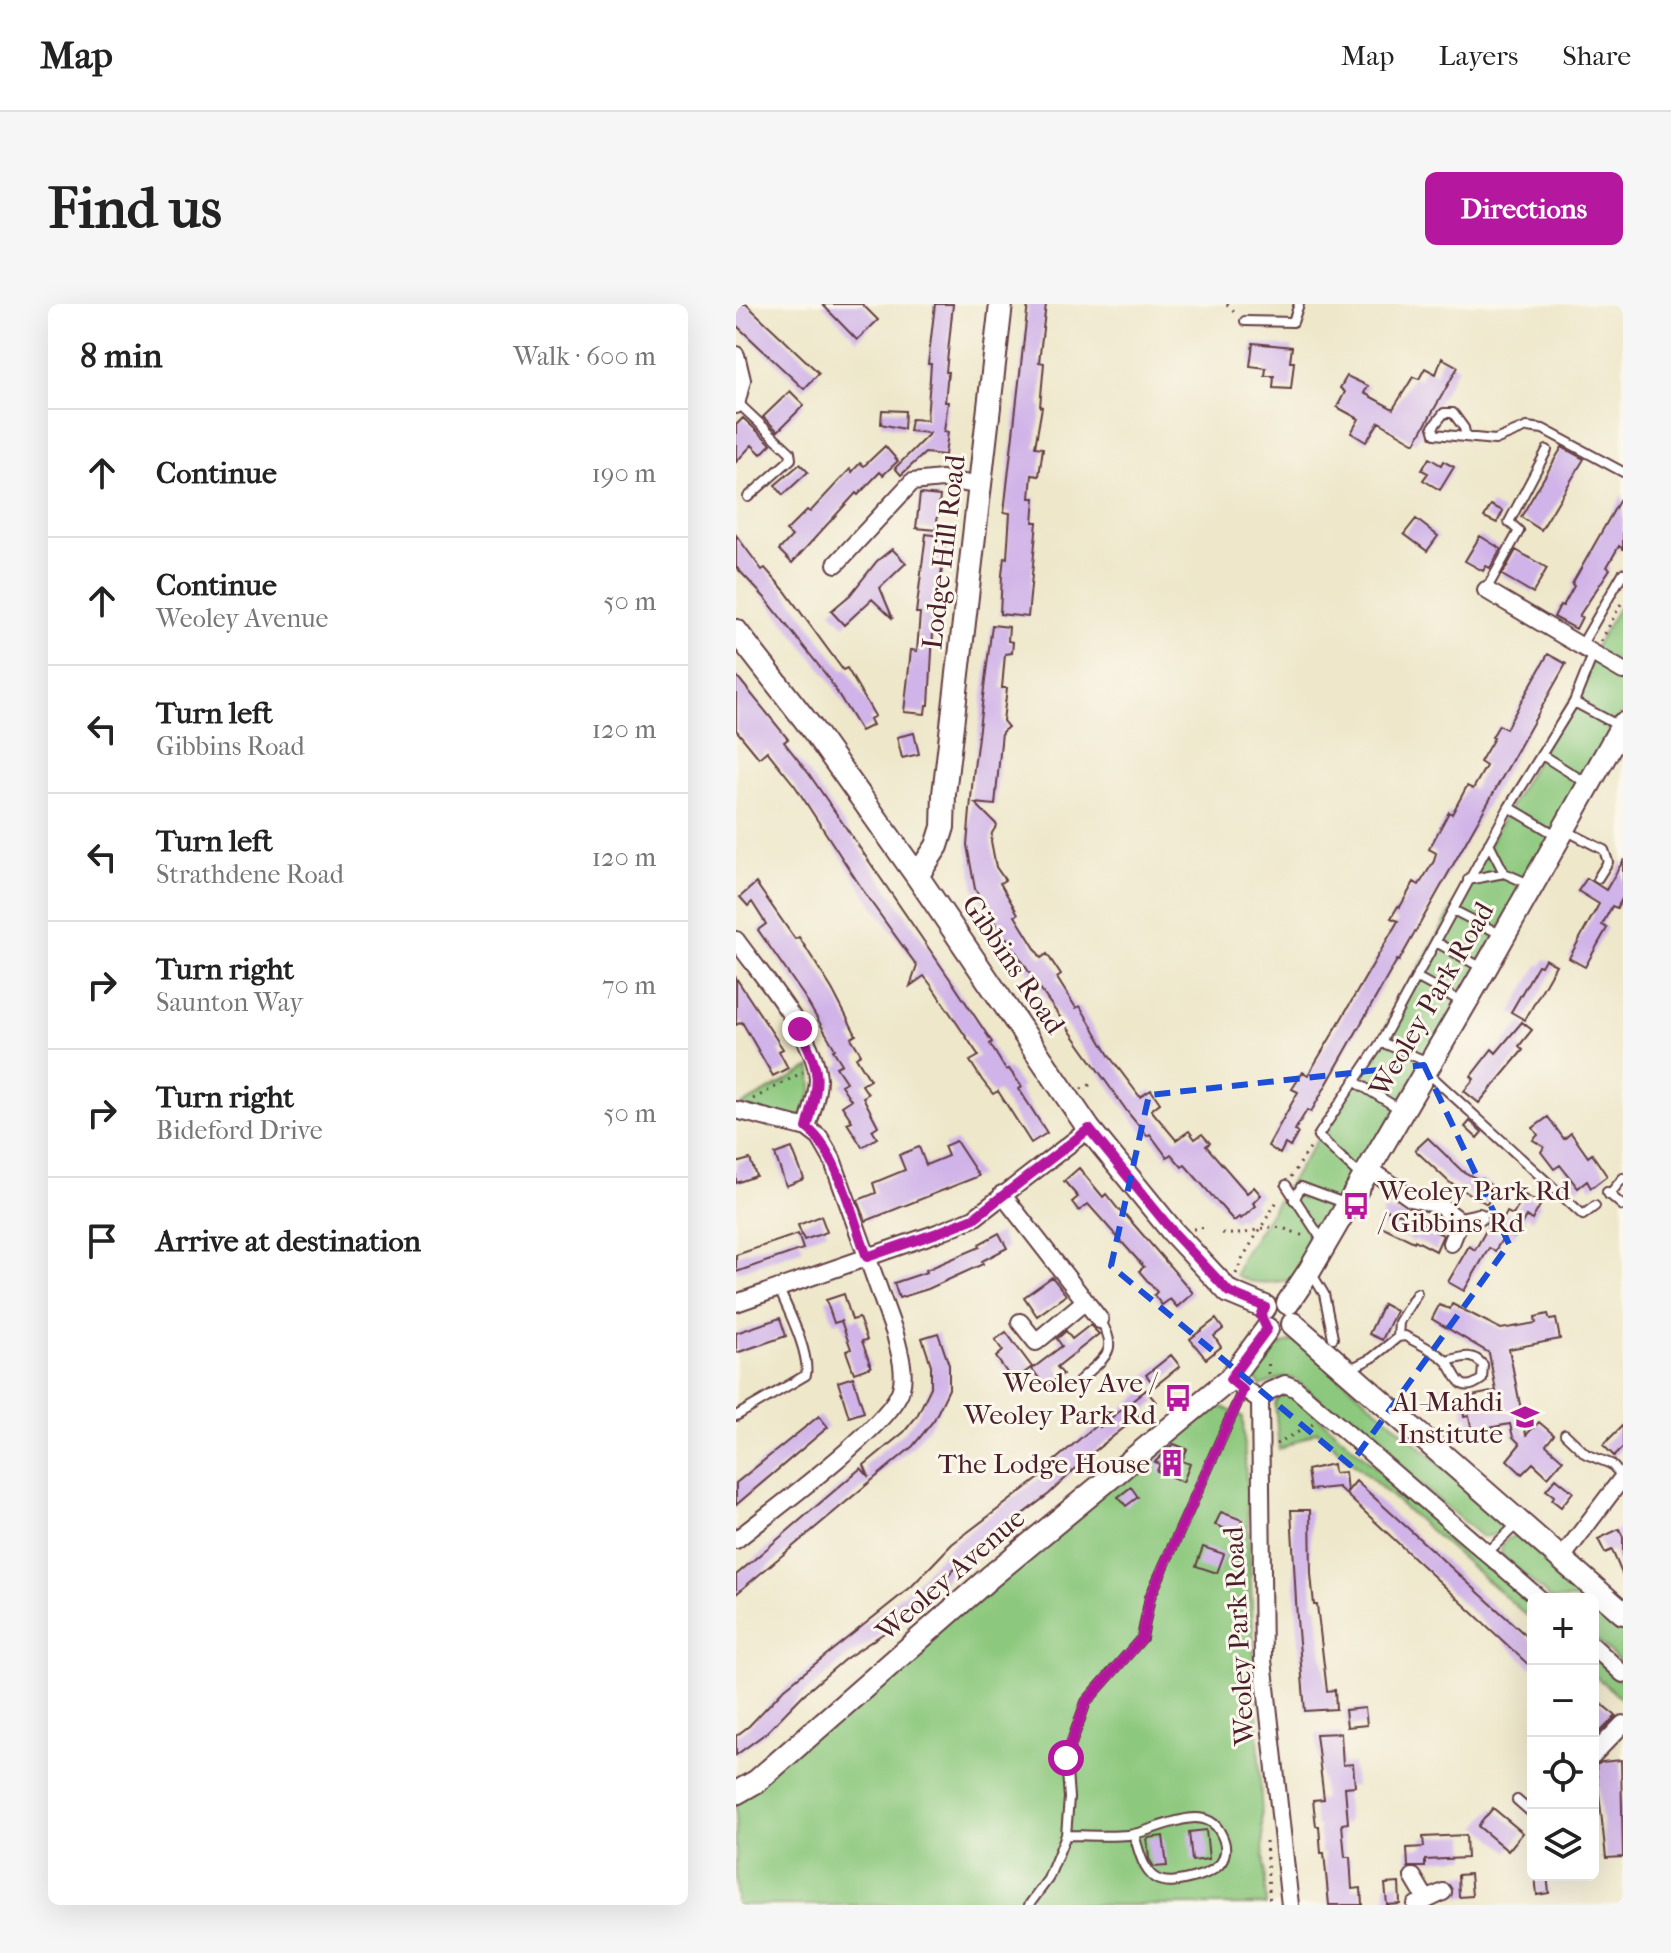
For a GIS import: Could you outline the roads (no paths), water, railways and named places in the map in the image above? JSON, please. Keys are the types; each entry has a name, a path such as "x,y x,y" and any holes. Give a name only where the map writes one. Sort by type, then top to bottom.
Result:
{"street":[{"name":"Lodge Hill Road","path":"917,876 937,846 943,827 1001,304"},
{"path":"736,355 742,380 737,404"},
{"path":"836,564 912,482 942,479 981,486"},
{"path":"1486,590 1588,655 1623,671"},
{"name":"Gibbins Road","path":"736,631 813,730 917,876 1089,1129 1173,1232 1266,1329"},
{"name":"Weoley Park Road","path":"1291,1314 1310,1270 1347,1204 1504,936 1622,726"},
{"name":"Lodge Hill Road","path":"900,854 922,844 943,807"},
{"path":"736,940 800,1029 816,1065 817,1095 807,1128"},
{"path":"736,1540 870,1431 901,1391 902,1362 832,1159 820,1138 807,1128 742,1112"},
{"path":"736,1303 974,1218 1089,1129"},
{"path":"1365,1173 1411,1198 1439,1205 1460,1221 1479,1217"},
{"path":"1002,1194 1100,1320"},
{"path":"1451,1243 1460,1221"},
{"path":"1291,1314 1281,1333 1266,1329 1278,1300 1291,1314 1307,1338 1623,1613"},
{"path":"1020,1322 1036,1342 1084,1302"},
{"name":"Weoley Avenue","path":"736,1793 757,1781 990,1577 1236,1384 1266,1329"},
{"path":"1236,1384 1264,1396 1285,1384 1295,1388 1533,1593"},
{"name":"Weoley Park Road","path":"1264,1396 1261,1451 1263,1660 1290,1905"},
{"path":"1561,1559 1623,1477"},
{"path":"1599,1652 1623,1674"},
{"path":"1599,1749 1623,1724"},
{"path":"1413,1877 1421,1902 1443,1892"}],"lane":[{"path":"1245,321 1293,322 1299,304"},
{"path":"737,404 790,452 791,459 748,497"},
{"path":"1466,437 1495,440 1527,427 1543,429 1623,472"},
{"path":"1486,590 1519,531 1509,522 1547,450"},
{"path":"1365,1173 1318,1136 1381,1042 1509,807 1574,702 1588,655 1623,573"},
{"path":"1574,702 1622,726"},
{"path":"1542,755 1589,785"},
{"path":"1509,807 1604,850 1608,862 1598,878"},
{"path":"1489,843 1504,873"},
{"path":"1468,880 1504,873 1532,885"},
{"path":"1453,910 1504,936"},
{"path":"1436,942 1485,969"},
{"path":"1416,977 1465,1003"},
{"path":"1381,1042 1426,1066 1583,1215 1595,1206"},
{"path":"1354,1081 1401,1110"},
{"path":"1623,1178 1608,1194 1623,1206"},
{"path":"1286,1185 1325,1244"},
{"path":"1294,1200 1301,1187 1347,1204"},
{"path":"1310,1270 1324,1294 1333,1338"},
{"path":"736,1416 806,1375 807,1367 799,1340 779,1288"},
{"path":"1398,1337 1399,1322 1417,1293"},
{"path":"1080,1380 1108,1353 1111,1344 1100,1320"},
{"path":"1348,1371 1372,1358 1398,1337 1405,1336 1447,1361 1455,1379 1463,1385 1469,1386 1482,1379 1483,1365 1474,1357 1467,1355 1447,1361"},
{"path":"1029,1905 1048,1879 1066,1835 1069,1798 1066,1758 1086,1702 1142,1638 1150,1597 1236,1384"},
{"path":"1565,1434 1586,1454 1611,1464 1623,1477"},
{"path":"1486,1554 1518,1523"},
{"path":"1517,1800 1527,1809"},
{"path":"1066,1835 1134,1834 1194,1817 1206,1819 1215,1825 1225,1846 1224,1858 1207,1873 1170,1882 1157,1880 1149,1875 1142,1863 1134,1834"}],"place":[{"name":"Weoley Park Rd / Gibbins Rd","path":"1356,1206"},
{"name":"Weoley Ave / Weoley Park Rd","path":"1178,1398"},
{"name":"Al-Mahdi Institute","path":"1525,1417"},
{"name":"The Lodge House","path":"1172,1463"}]}
